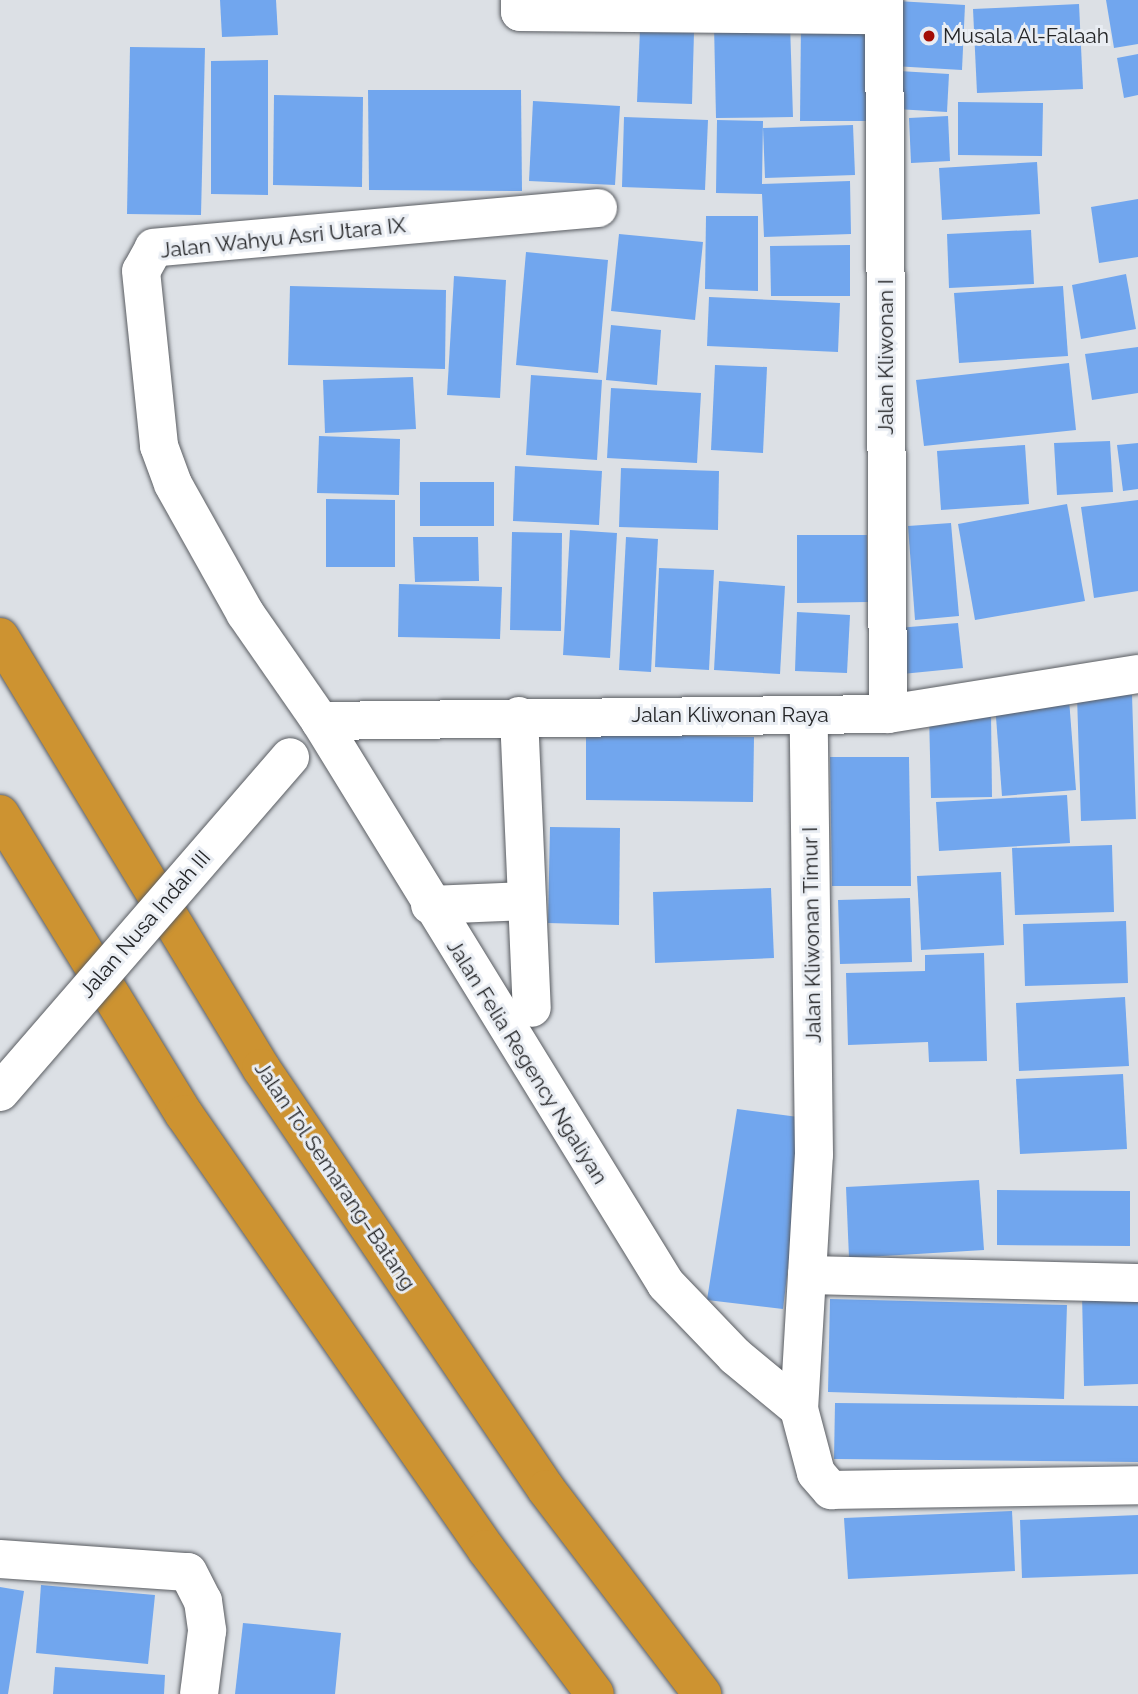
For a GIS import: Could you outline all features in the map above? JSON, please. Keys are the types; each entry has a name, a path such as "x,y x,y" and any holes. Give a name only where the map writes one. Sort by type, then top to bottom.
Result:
{"highway":[{"name":"Jalan Tol Semarang–Batang","path":"0,637 261,1068 545,1489 702,1694"},
{"path":"0,814 184,1114 486,1549 595,1694"}],"street":[{"path":"520,0 520,12 884,8"},
{"name":"Jalan Kliwonan I","path":"884,8 888,714"},
{"name":"Jalan Wahyu Asri Utara IX","path":"320,721 245,613 173,484 155,416 144,258 154,248 598,208"},
{"name":"Jalan Kliwonan Raya","path":"320,721 519,716 888,714 1138,674"},
{"name":"Jalan Kliwonan Timur I","path":"807,1275 814,1155 809,715"},
{"path":"519,716 532,1008"},
{"name":"Jalan Nusa Indah III","path":"0,1092 320,721"},
{"name":"Jalan Felia Regency Ngaliyan","path":"320,721 430,905 666,1284 799,1409"},
{"path":"430,905 527,901"},
{"path":"1138,1283 807,1275 799,1409 816,1473 831,1490 1138,1485"},
{"path":"0,1559 188,1572 203,1601 207,1631 199,1694"}],"building":[{"path":"220,0 276,0 278,35 222,37"},
{"path":"1106,0 1138,0 1138,44 1114,48"},
{"name":"Musala Al-Falaah","path":"897,1 965,5 962,70 893,66"},
{"path":"1079,4 1083,89 977,93 973,9"},
{"path":"801,22 869,22 867,121 800,121"},
{"path":"790,24 793,117 716,118 714,25"},
{"path":"640,29 694,32 692,104 637,102"},
{"path":"130,47 205,48 201,215 127,214"},
{"path":"1138,54 1138,95 1124,98 1117,58"},
{"path":"268,60 268,195 211,194 211,61"},
{"path":"899,71 949,74 947,112 896,109"},
{"path":"368,90 521,90 522,191 369,190"},
{"path":"274,95 363,97 362,187 273,185"},
{"path":"533,101 620,106 615,185 529,181"},
{"path":"958,102 1043,103 1042,156 958,155"},
{"path":"948,116 950,161 911,163 909,118"},
{"path":"624,117 708,120 705,190 622,187"},
{"path":"717,120 763,121 762,184 850,181 851,234 764,237 762,194 716,193"},
{"path":"853,125 855,175 765,178 763,128"},
{"path":"1037,162 1040,214 942,220 939,168"},
{"path":"1138,199 1138,257 1099,263 1091,207"},
{"path":"706,216 758,216 758,291 705,289"},
{"path":"1031,230 1034,284 949,288 947,234"},
{"path":"619,234 703,242 695,320 611,311"},
{"path":"850,245 850,296 771,296 770,246"},
{"path":"526,252 608,260 598,373 516,365"},
{"path":"1126,274 1136,329 1081,339 1072,285"},
{"path":"454,276 506,280 500,398 447,395"},
{"path":"290,286 446,290 445,369 288,365"},
{"path":"1063,286 1068,356 959,363 954,293"},
{"path":"709,297 840,303 838,352 707,346"},
{"path":"611,325 661,330 657,385 606,380"},
{"path":"1138,347 1138,393 1092,400 1085,354"},
{"path":"1069,363 1076,430 924,446 916,380"},
{"path":"715,365 767,367 763,453 711,450"},
{"path":"531,375 602,380 597,460 526,455"},
{"path":"413,377 416,429 325,433 323,380"},
{"path":"611,388 701,393 697,463 607,458"},
{"path":"319,436 400,439 399,495 317,493"},
{"path":"1110,441 1113,492 1057,495 1054,443"},
{"path":"1138,443 1138,489 1123,491 1117,445"},
{"path":"1025,445 1029,504 941,510 937,451"},
{"path":"515,466 602,471 599,525 513,521"},
{"path":"621,468 719,471 718,530 619,527"},
{"path":"420,482 494,482 494,526 420,526"},
{"path":"326,499 395,500 395,567 326,567"},
{"path":"1138,500 1138,591 1094,598 1081,507"},
{"path":"1067,504 1085,601 975,620 958,524"},
{"path":"951,523 959,616 915,620 908,526"},
{"path":"570,530 617,533 610,658 563,655"},
{"path":"512,532 562,533 561,631 510,630"},
{"path":"797,535 867,535 868,602 797,603"},
{"path":"413,537 478,537 479,581 415,582"},
{"path":"626,537 658,539 651,672 619,670"},
{"path":"659,568 714,570 709,670 655,667"},
{"path":"719,581 785,586 780,674 714,670"},
{"path":"399,584 502,587 500,639 398,637"},
{"path":"797,612 850,615 847,673 795,671"},
{"path":"958,623 963,668 902,674 897,628"},
{"path":"1132,695 1136,819 1081,821 1077,696"},
{"path":"1069,699 1076,790 1002,796 995,704"},
{"path":"991,712 992,797 931,798 929,713"},
{"path":"586,734 754,737 753,802 586,800"},
{"path":"830,757 909,757 911,886 832,886"},
{"path":"1067,795 1070,843 939,851 936,802"},
{"path":"550,827 620,828 619,925 548,923"},
{"path":"1112,845 1114,912 1015,915 1012,848"},
{"path":"1001,872 1004,945 921,950 917,876"},
{"path":"771,888 774,958 655,963 653,892"},
{"path":"910,898 912,962 840,964 838,900"},
{"path":"1126,921 1128,983 1025,986 1023,924"},
{"path":"984,953 987,1061 929,1062 928,1042 848,1045 846,973 925,971 925,955"},
{"path":"1125,997 1129,1066 1019,1071 1016,1003"},
{"path":"1123,1074 1127,1149 1020,1154 1016,1079"},
{"path":"737,1109 806,1118 783,1309 707,1300"},
{"path":"979,1180 984,1250 849,1258 846,1187"},
{"path":"997,1190 1130,1191 1130,1246 997,1245"},
{"path":"1138,1293 1138,1384 1084,1386 1082,1294"},
{"path":"830,1299 1067,1305 1064,1399 828,1392"},
{"path":"835,1403 1138,1406 1138,1462 834,1459"},
{"path":"1012,1511 1015,1571 848,1579 844,1518"},
{"path":"1138,1515 1138,1574 1022,1578 1020,1520"},
{"path":"41,1585 155,1595 148,1664 36,1653"},
{"path":"0,1587 24,1591 8,1694 0,1694"},
{"path":"243,1623 341,1633 335,1694 235,1694"},
{"path":"55,1667 165,1675 164,1694 53,1694"}],"place":[{"name":"Musala Al-Falaah","path":"929,36"}]}
